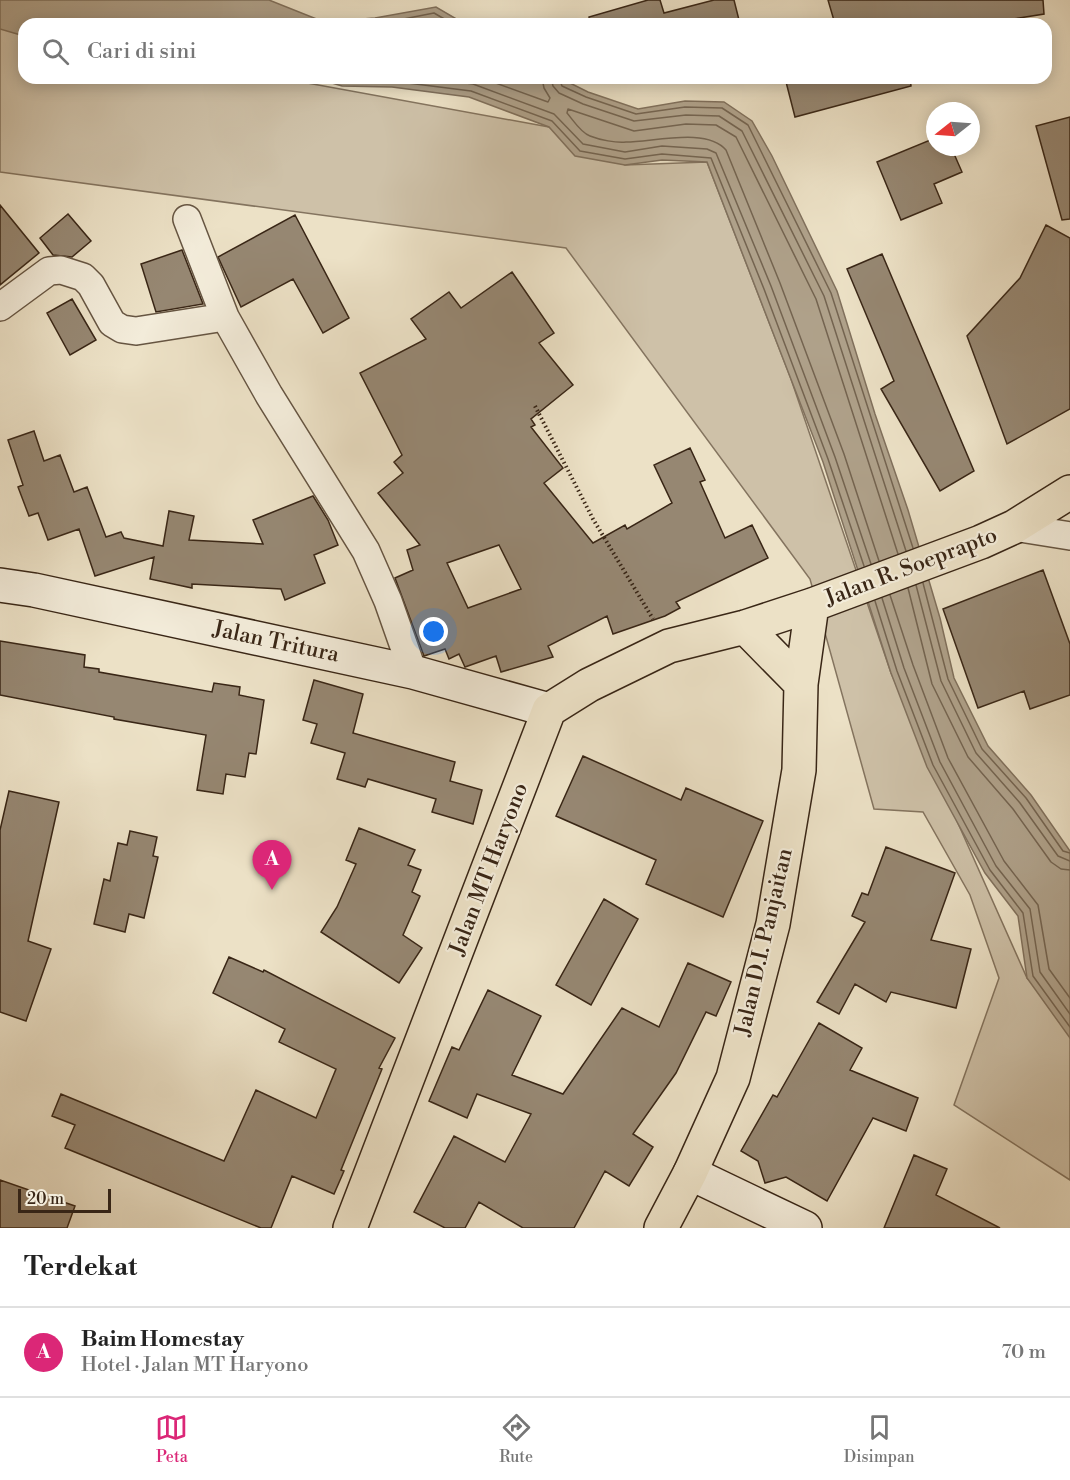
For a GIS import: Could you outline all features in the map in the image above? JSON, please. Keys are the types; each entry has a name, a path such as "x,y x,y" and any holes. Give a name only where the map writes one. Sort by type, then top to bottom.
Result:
{"highway":[{"name":"Jalan R. Soeprapto","path":"745,627 981,542 1014,527 1070,492"},
{"name":"Jalan D.I. Panjaitan","path":"661,1228 690,1173 733,1078 774,924 799,770 801,684 820,601"},
{"path":"549,710 589,685 669,646 745,627 801,684"},
{"name":"Jalan MT Haryono","path":"351,1228 549,710"}],"street":[{"path":"187,219 225,317 269,395 366,550 388,601 413,672"},
{"path":"0,307 49,271 61,270 83,278 91,285 112,323 122,329 136,331 225,317"},
{"path":"1014,527 1070,536"},
{"name":"Jalan Tritura","path":"0,585 34,590 413,672 549,710"},
{"path":"690,1173 805,1228"}],"path":[{"path":"535,406 593,519 669,646"}],"shaded area":[{"path":"0,28 18,31 18,84 313,84 549,127 625,165 707,162 791,379 891,673 1027,978 1070,1022 1070,1180 954,1105 999,978 970,895 923,812 874,809 810,579 566,248 0,172"}],"water":[{"path":"0,0 269,0 314,18 18,18 18,34 0,29"},
{"path":"436,7 455,18 375,18"},
{"path":"335,84 572,84 588,92 638,109 685,101 724,102 752,121 772,156 837,291 908,510 940,618 954,678 988,746 1031,795 1070,851 1070,1038 1027,978 1018,916 985,873 927,767 891,673 823,462 707,162 662,160 625,165 575,156 549,127 469,97 392,87"}],"building":[{"path":"648,0 660,0 664,13 714,0 734,0 738,18 589,18"},
{"path":"828,0 1043,0 1044,14 1019,18 833,18"},
{"path":"787,84 911,84 911,86 795,117"},
{"path":"1070,117 1070,219 1062,220 1036,126"},
{"path":"926,142 926,156 955,156 962,172 934,184 942,203 901,220 877,162"},
{"path":"0,205 39,253 0,285"},
{"path":"68,214 91,241 72,257 53,255 40,238"},
{"path":"295,215 349,318 323,333 293,279 241,307 218,257"},
{"path":"1046,225 1070,238 1070,409 1007,444 967,336 1020,278"},
{"path":"182,250 203,304 156,312 141,264"},
{"path":"882,254 974,471 940,491 881,389 894,381 847,269"},
{"path":"512,272 554,333 539,343 573,385 531,419 535,425 531,427 563,468 544,483 593,543 625,525 627,529 672,503 654,465 690,448 705,480 700,482 725,538 752,525 768,558 676,602 680,608 665,616 613,634 607,616 548,646 553,657 501,672 496,656 465,667 459,654 449,659 445,649 424,656 395,578 413,570 407,550 420,545 378,493 403,473 394,462 402,455 360,373 426,339 411,319 449,292 461,308","holes":["499,545 521,589 468,608 447,563"]},
{"path":"72,299 96,340 70,355 47,313"},
{"path":"34,431 44,461 60,455 74,492 87,487 106,537 121,532 124,538 163,546 169,511 194,516 189,540 263,544 253,520 313,496 328,520 338,545 314,555 325,583 285,600 281,589 192,584 192,588 150,579 154,557 95,576 79,529 48,540 38,513 29,516 18,487 23,485 8,440"},
{"path":"1043,570 1070,644 1070,695 1030,709 1024,691 978,708 943,609"},
{"path":"0,641 85,655 84,667 99,669 99,672 212,692 214,683 240,687 239,695 264,700 256,754 249,753 245,777 226,774 223,794 197,790 206,735 114,719 114,717 0,695"},
{"path":"314,680 363,694 353,733 455,762 450,781 482,790 473,824 432,812 436,799 368,779 365,787 337,779 345,753 311,743 317,724 303,720"},
{"path":"583,756 681,800 686,788 763,821 723,917 646,884 656,860 556,816"},
{"path":"9,791 59,802 28,941 51,949 26,1021 0,1012 0,830"},
{"path":"359,828 415,850 408,865 421,870 412,892 420,896 403,935 422,948 399,983 321,932 337,907 356,864 346,860"},
{"path":"130,831 157,837 153,856 158,857 144,918 129,914 125,932 94,924 104,879 110,881 118,843 127,845"},
{"path":"886,847 955,873 931,940 971,949 956,1008 891,992 886,1002 855,984 839,1014 817,1002 865,922 852,916 862,893 868,895"},
{"path":"604,899 638,919 591,1005 556,985"},
{"path":"229,957 263,972 264,970 395,1038 379,1068 382,1069 341,1170 344,1171 334,1194 292,1176 271,1228 261,1228 65,1148 75,1125 52,1116 61,1094 224,1161 256,1090 316,1118 336,1069 279,1042 285,1029 213,993"},
{"path":"688,963 731,982 716,1016 706,1012 676,1073 633,1134 653,1147 629,1186 605,1171 574,1228 523,1228 479,1202 465,1228 445,1228 414,1212 454,1136 505,1162 531,1114 477,1094 467,1118 429,1101 452,1047 459,1050 488,990 541,1016 512,1075 563,1094 622,1008 659,1027"},
{"path":"819,1023 862,1048 850,1070 918,1098 906,1131 873,1118 827,1201 786,1177 765,1183 758,1161 741,1151 773,1095 777,1097"},
{"path":"914,1155 947,1169 936,1195 1000,1228 884,1228"},
{"path":"0,1180 75,1206 67,1228 0,1228"}],"place":[{"name":"Baim Homestay","path":"272,890"}]}
